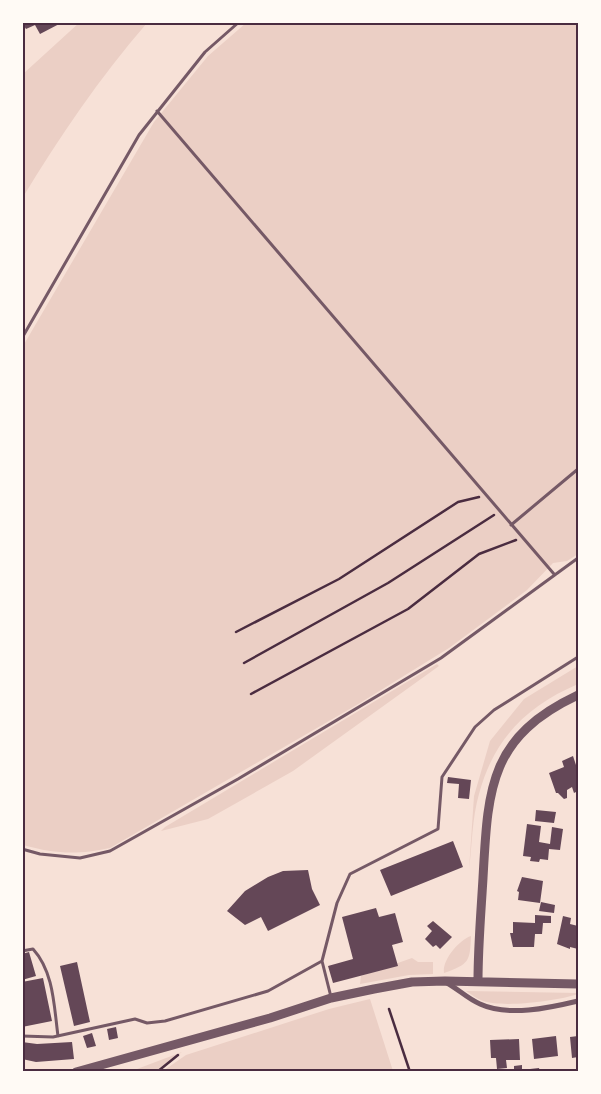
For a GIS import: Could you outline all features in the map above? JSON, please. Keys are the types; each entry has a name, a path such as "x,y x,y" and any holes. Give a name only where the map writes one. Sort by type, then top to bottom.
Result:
{"street":[{"path":"478,981 486,820 496,774 508,752 527,726 552,707 578,695"},
{"path":"445,981 479,1004 502,1010 560,1006 578,1001"},
{"path":"76,1072 115,1067 331,998 412,982 478,981 578,984"}],"lane":[{"path":"22,338 139,135 205,52 239,22"},
{"path":"157,111 554,574"},
{"path":"511,525 578,469"},
{"path":"22,849 40,854 80,858 110,851 238,779 441,658 578,558"},
{"path":"331,998 322,962 338,903 350,874 438,829 442,777 476,727 494,710 578,657"},
{"path":"22,951 33,949 42,958 49,977 58,1036"},
{"path":"22,1036 30,1038 58,1036 135,1019 147,1023 166,1021 268,991 322,962"}],"path":[{"path":"236,632 339,579 458,502 486,495"},
{"path":"244,663 388,583 500,511"},
{"path":"251,694 408,609 479,554 522,537"},
{"path":"390,1009 410,1072"}],"shaded area":[{"path":"80,22 147,23 81,107 23,197 23,74"},
{"path":"246,23 578,23 578,554 567,561 553,563 527,590 449,648 360,703 110,848 87,852 66,852 23,845 23,346 154,122 208,56"},
{"path":"437,664 439,666 293,771 208,819 161,831 165,827"},
{"path":"578,666 578,684 543,703 528,714 503,740 494,756 485,774 477,803 469,870 474,796 490,741 524,699"},
{"path":"471,936 469,957 459,967 444,973 446,962 452,951 466,938"},
{"path":"412,958 418,962 433,962 433,974 409,975 360,984 361,976"},
{"path":"466,991 578,994 544,1001 504,1004 483,1001"},
{"path":"370,999 393,1071 163,1071 186,1055 329,1009"},
{"path":"182,1052 156,1071 135,1072 137,1069"}],"building":[{"path":"63,22 40,34 35,25 26,29 22,23"},
{"path":"573,756 578,771 578,791 574,793 572,787 567,790 567,798 564,799 556,793 549,773 564,767 562,761"},
{"path":"448,777 471,780 469,799 458,798 459,784 447,783"},
{"path":"536,810 556,812 554,823 535,821"},
{"path":"527,824 541,826 539,842 550,844 552,827 563,829 560,850 549,849 548,860 540,859 539,862 530,861 531,857 523,856"},
{"path":"453,841 463,867 391,896 380,870"},
{"path":"308,870 312,889 320,905 268,931 261,917 245,925 227,911 245,891 268,877 283,871"},
{"path":"522,877 543,881 540,903 518,900 519,892 517,891"},
{"path":"541,902 555,905 554,913 539,911"},
{"path":"376,908 379,917 395,913 403,942 392,945 398,966 333,983 328,966 353,959 342,917"},
{"path":"535,915 551,916 551,923 543,923 542,934 535,934 534,947 513,947 510,933 513,933 513,922 535,923"},
{"path":"563,916 571,918 570,924 578,926 578,949 570,947 570,949 557,944"},
{"path":"433,921 452,937 440,949 436,945 433,947 425,939 432,931 427,926"},
{"path":"29,952 36,976 22,980 22,954"},
{"path":"77,962 90,1022 74,1026 60,966"},
{"path":"43,978 52,1021 22,1027 22,982"},
{"path":"116,1027 118,1038 109,1040 107,1029"},
{"path":"92,1033 96,1046 87,1048 83,1036"},
{"path":"556,1036 558,1056 534,1059 532,1039"},
{"path":"578,1036 578,1057 572,1058 570,1037"},
{"path":"519,1039 520,1060 506,1060 507,1068 497,1069 496,1058 491,1058 490,1040"},
{"path":"22,1042 37,1044 72,1042 74,1059 36,1062 22,1059"},
{"path":"522,1065 522,1072 514,1072 514,1066"},
{"path":"539,1068 540,1072 531,1072 530,1069"}]}
